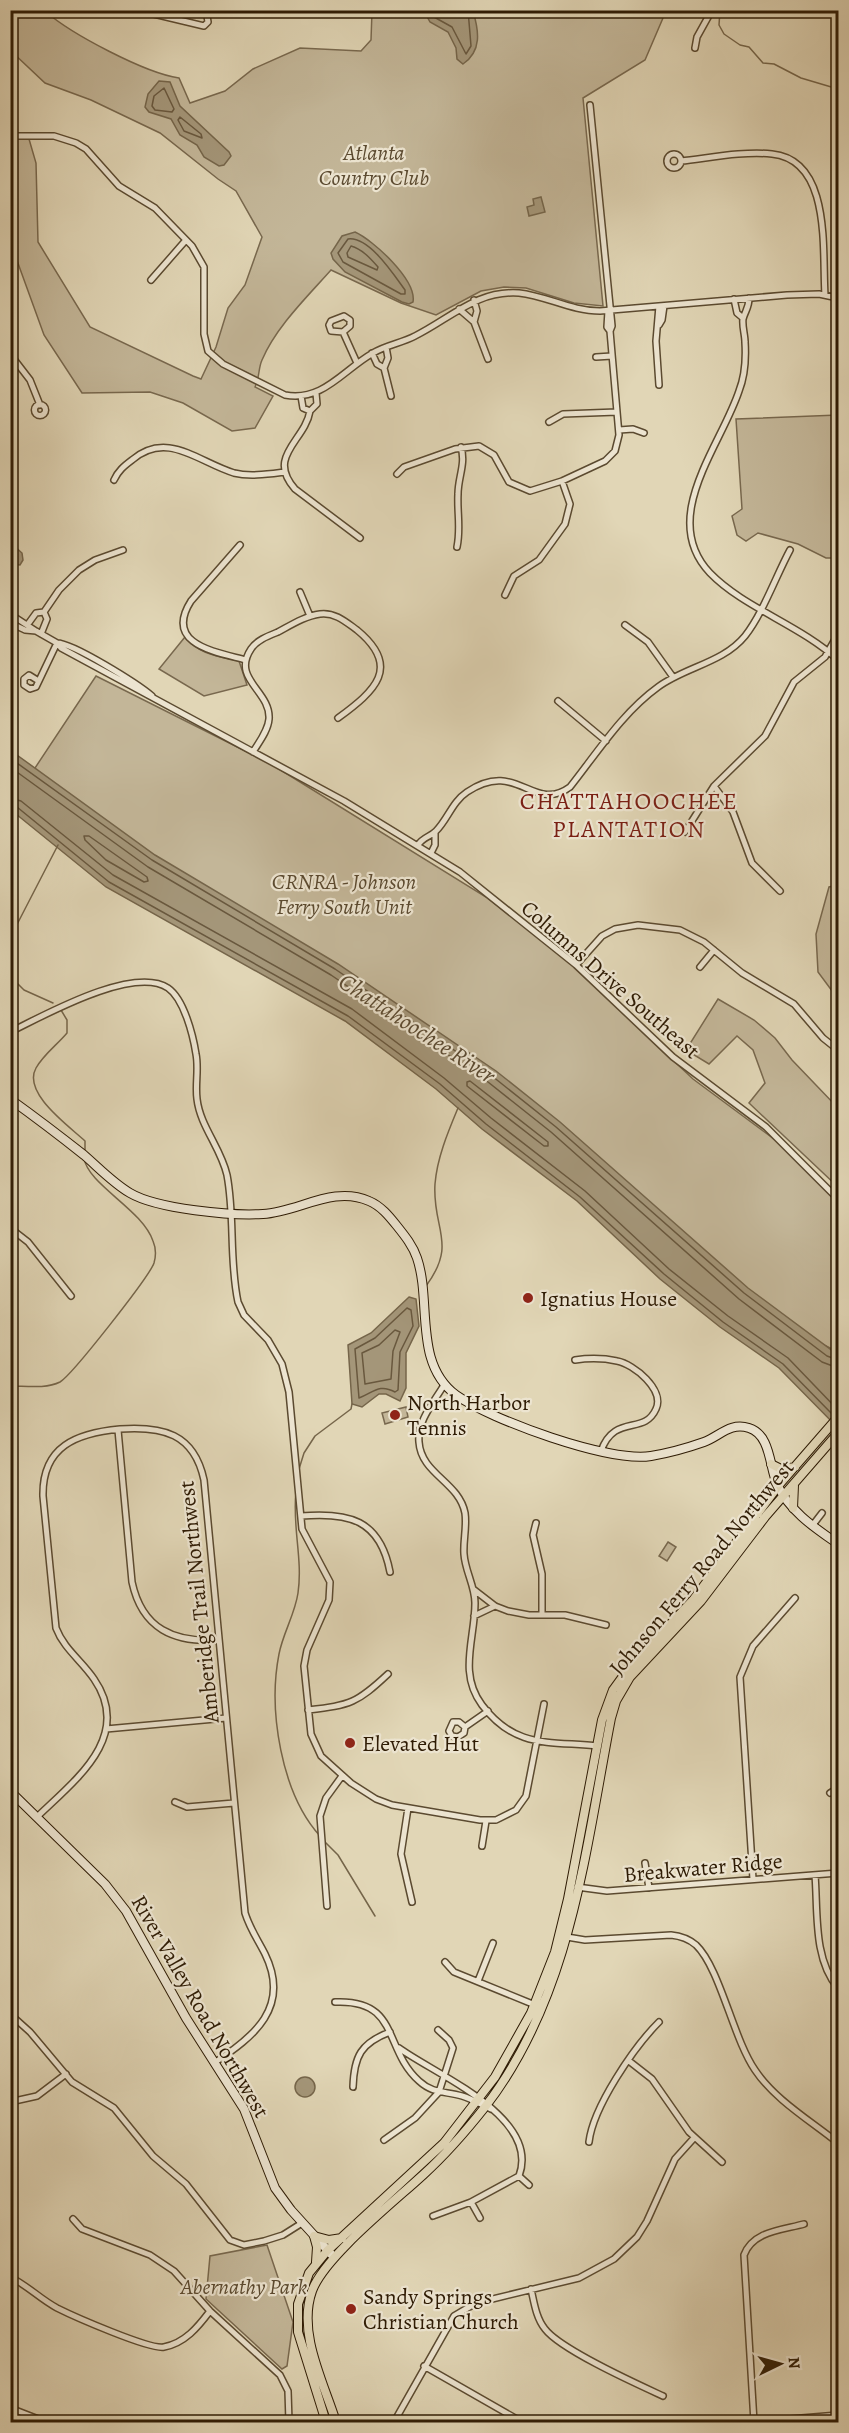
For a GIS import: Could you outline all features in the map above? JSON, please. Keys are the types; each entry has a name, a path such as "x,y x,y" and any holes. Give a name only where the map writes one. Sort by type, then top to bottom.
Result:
{"main road":[{"name":"Johnson Ferry Road Northwest","path":"601,1747 614,1707 625,1684 702,1601 771,1510 795,1467 838,1417"},
{"name":"Johnson Ferry Road Northwest","path":"336,2422 308,2330 309,2302 319,2277 335,2257 436,2162 484,2104 534,2024 554,1978 567,1937 601,1747 606,1706 618,1682 694,1599 781,1490 794,1482 837,1435"},
{"path":"771,1464 781,1469 795,1467"},
{"path":"771,1510 783,1506 794,1508 792,1494 794,1482"},
{"name":"Johnson Ferry Road Northwest","path":"323,2419 302,2348 297,2322 302,2289 315,2265 327,2251 423,2164 484,2104 535,2005 555,1952 575,1886"},
{"path":"314,2236 329,2240 342,2238"},
{"path":"314,2236 317,2247 315,2265"},
{"path":"315,2356 303,2331 302,2306 309,2283 327,2251"}],"street":[{"path":"137,10 201,26 206,25 213,29"},
{"path":"206,10 206,25"},
{"path":"695,48 697,37 712,10"},
{"path":"398,474 404,467 461,447 479,446 489,451 509,482 519,488 535,490 600,464 611,456 618,442 619,430 610,331 611,318 608,311 590,105"},
{"path":"10,136 54,136 76,143 90,153 114,182 151,205 197,253 206,272 204,334 206,346 211,355 223,364 276,392 301,396 316,393 372,353 414,337 474,300 500,293 519,293 574,308 608,311 749,298 825,295 838,298"},
{"path":"681,161 768,153 786,157 800,166 810,178 818,200 825,295"},
{"path":"151,280 186,240"},
{"path":"749,298 748,311 743,318 745,361 740,390 704,469 693,500 690,521 696,550 708,570 720,582 829,651 838,660"},
{"path":"734,299 737,313 743,318"},
{"path":"474,300 477,310 474,322"},
{"path":"658,385 656,341 662,306"},
{"path":"459,309 474,322 488,359"},
{"path":"343,332 357,363"},
{"path":"386,347 388,358 384,368 391,396"},
{"path":"372,353 377,364 384,368"},
{"path":"10,354 30,380 40,405"},
{"path":"596,357 612,356"},
{"path":"316,393 317,404 310,411 305,426 285,456 285,472 295,489 360,538"},
{"path":"301,396 303,408 310,411"},
{"path":"549,423 563,414 617,412"},
{"path":"619,430 633,429 644,433"},
{"path":"114,480 120,470 142,451 156,446 174,448 236,473 254,475 285,472"},
{"path":"457,547 461,530 458,493 464,464 461,447"},
{"path":"505,595 514,576 539,560 565,524 570,504 562,481"},
{"path":"240,546 191,601 186,609 184,625 188,637 198,646 246,660"},
{"path":"28,624 36,613 44,612 73,576 95,560 113,556 123,550"},
{"path":"431,853 435,845 435,833 456,802 480,785 509,780 539,795 560,793 570,787 642,699 673,676 732,648 745,635 790,550"},
{"path":"300,592 310,616"},
{"path":"39,633 47,619 44,612"},
{"name":"Columns Drive Southeast","path":"10,614 57,643 61,648 254,752 418,845 476,884 576,965 673,1057 774,1134 838,1199"},
{"path":"254,752 266,730 269,714 265,701 247,676 246,660 251,648 260,640 310,616 326,614 341,618 371,642 380,658 380,672 372,692 338,718"},
{"name":"Columns Drive Southeast","path":"10,622 26,630 39,633"},
{"path":"625,625 648,642 673,676"},
{"path":"685,832 714,786 765,736 794,682 829,651 838,634"},
{"path":"37,680 57,643"},
{"path":"558,701 606,741"},
{"path":"714,786 733,812 752,863 780,891"},
{"path":"418,845 424,837 435,833"},
{"path":"576,965 602,936 615,928 630,925 680,930 699,938 742,973 798,1007 823,1038 838,1050"},
{"path":"700,968 714,950"},
{"path":"10,1032 95,992 150,983 170,989 179,1002 194,1045 198,1105 223,1160 231,1212 238,1302 244,1315 273,1348 287,1382 301,1516 306,1540 324,1567 331,1588 326,1609 305,1657 311,1734 316,1749 326,1762 376,1799 408,1808 486,1821 507,1816 523,1802 528,1790 544,1704"},
{"path":"10,1099 85,1156 120,1186 142,1199 170,1207 275,1213 321,1198 338,1196 362,1198 381,1208 410,1243 417,1258 429,1350 444,1385 471,1404 513,1423 602,1451 629,1457 654,1456 702,1442 731,1428 745,1427 755,1431 763,1439 781,1490 794,1508 812,1526 838,1544"},
{"path":"10,1228 28,1242 71,1296"},
{"path":"575,1360 591,1358 626,1364 652,1387 657,1395 657,1407 650,1418 612,1431 606,1438 602,1451"},
{"path":"444,1385 422,1422 419,1444 427,1464 452,1487 462,1503 465,1519 464,1556 474,1590 469,1672 476,1695 488,1712 510,1732 537,1743 601,1747"},
{"name":"Amberidge Trail Northwest","path":"37,1817 93,1761 102,1745 106,1729 106,1707 100,1688 65,1646 56,1628 43,1488 50,1463 65,1444 87,1433 147,1428 166,1431 185,1444 198,1461 204,1480 245,1913 251,1931 269,1963 273,1994 268,2014 257,2031 214,2062"},
{"path":"118,1430 132,1582 139,1604 151,1621 172,1635 193,1641 219,1640"},
{"path":"812,1526 822,1513"},
{"path":"301,1516 335,1514 358,1521 379,1542 390,1572"},
{"path":"536,1523 533,1535 542,1574 543,1614"},
{"path":"474,1590 495,1606 518,1614 565,1615 606,1625"},
{"path":"753,1879 740,1677 753,1646 795,1598"},
{"path":"474,1616 495,1606"},
{"path":"308,1710 351,1704 363,1697 388,1674"},
{"path":"465,1727 488,1712"},
{"path":"106,1729 226,1718"},
{"path":"327,1906 320,1816 326,1798 342,1776"},
{"path":"830,1793 838,1788"},
{"name":"River Valley Road Northwest","path":"10,1791 114,1893 244,2109 275,2188 302,2223 335,2257"},
{"path":"175,1802 187,1807 234,1803"},
{"path":"408,1808 401,1854 411,1902"},
{"path":"482,1846 486,1821"},
{"path":"645,1863 649,1888"},
{"name":"Breakwater Ridge","path":"575,1886 607,1891 838,1873"},
{"path":"815,1875 822,1956 829,1975 838,1988"},
{"path":"567,1937 585,1940 671,1935 681,1936 695,1944 708,1964 741,2045 756,2073 778,2095 838,2142"},
{"path":"478,1981 493,1943"},
{"path":"445,1962 454,1972 535,2005"},
{"path":"335,2002 356,2002 367,2005 377,2012 390,2032 406,2065 419,2081 439,2092 464,2096 484,2104"},
{"path":"10,2014 30,2032 81,2089 114,2108 153,2156 186,2184 230,2241 244,2245 264,2241 283,2235 302,2223"},
{"path":"589,2142 594,2115 629,2061 659,2022"},
{"path":"384,2140 415,2118 439,2092 453,2048 449,2040 438,2030"},
{"path":"353,2087 358,2055 369,2043 390,2032"},
{"path":"398,2047 484,2104 518,2138 519,2176"},
{"path":"629,2061 651,2079 694,2138 722,2162"},
{"path":"10,2102 37,2096 66,2074"},
{"path":"394,2422 448,2324 461,2310 476,2303 587,2275 624,2251 647,2221 675,2159 694,2138"},
{"path":"519,2176 529,2185"},
{"path":"433,2216 471,2202 519,2176"},
{"path":"471,2202 480,2218"},
{"path":"74,2219 82,2229 161,2261 174,2271 210,2311 278,2373 288,2391 289,2422"},
{"path":"804,2224 759,2236 749,2244 744,2255 754,2422 838,2415"},
{"path":"10,2277 58,2308 148,2347 165,2347 182,2340 194,2331 210,2311"},
{"path":"531,2289 540,2321 552,2336 624,2379 663,2396"},
{"path":"424,2366 522,2422"},
{"path":"10,2408 46,2422"}],"green space":[{"name":"Atlanta Country Club","path":"11,11 45,11 90,41 129,61 179,78 190,103 225,91 253,69 300,48 361,51 371,40 372,11 666,11 645,60 583,98 603,306 574,303 526,288 504,287 481,291 436,315 401,303 331,270 284,324 262,360 255,387 273,396 255,428 232,431 183,403 150,392 82,393 44,335 11,244 11,139 29,139 36,163 38,242 90,327 193,376 201,379 216,347 228,308 245,285 262,237 236,191 160,133 91,100 45,83 11,51"},
{"path":"838,415 838,558 826,558 798,544 758,533 746,541 737,535 732,516 742,509 736,419"},
{"path":"185,637 203,651 239,661 247,685 204,696 159,669"},
{"name":"CRNRA - Johnson Ferry South Unit","path":"96,676 271,764 486,897 558,952 693,1079 782,1145 838,1203 838,1352 796,1331 256,927 33,771"},
{"path":"838,885 838,999 818,972 816,934 829,887"},
{"path":"718,999 754,1020 775,1038 792,1060 838,1108 838,1187 749,1103 765,1083 753,1050 737,1036 709,1064 686,1050"},
{"name":"North Harbor Tennis","path":"406,1407 408,1417 385,1424 382,1413"},
{"path":"668,1542 676,1547 667,1561 659,1556"},
{"name":"Abernathy Park","path":"267,2245 293,2322 287,2366 282,2369 206,2299 210,2256"}],"water":[{"path":"424,11 473,11 477,26 476,47 463,64 457,59 456,48 448,32 430,22"},
{"path":"159,81 170,82 180,106 229,152 231,156 224,165 219,166 204,157 197,145 180,135 171,119 149,112 145,107 148,94"},
{"path":"541,197 545,212 529,216 527,207 534,205 533,199"},
{"path":"355,232 372,243 401,272 412,293 413,302 409,304 402,302 345,272 333,259 331,253 342,236"},
{"path":"11,543 22,553 23,560 20,565 11,564"},
{"name":"Chattahoochee River","path":"10,750 155,855 338,964 496,1071 560,1122 748,1288 838,1355 838,1428 779,1368 720,1327 660,1279 577,1201 482,1129 436,1089 345,1021 106,887 11,810"},
{"path":"409,1297 416,1299 419,1326 406,1353 406,1388 400,1401 386,1394 379,1394 362,1407 352,1404 348,1345 371,1333"},
{"path":"305,2077 312,2080 315,2087 312,2094 305,2097 298,2094 295,2087 298,2080"}],"waterway":[{"path":"720,10 719,25 724,34 740,45 749,47 763,63 774,64 801,78 838,89"},
{"path":"10,938 58,845"},
{"path":"10,976 24,990 53,1003"},
{"path":"61,1010 67,1020 67,1033 39,1063 33,1078 41,1098 49,1108 85,1141 85,1154"},
{"path":"426,1286 435,1271 442,1247 435,1200 436,1174 458,1108"},
{"path":"10,1386 42,1386 60,1382 110,1325 154,1263 155,1246 147,1229 95,1178 84,1158"},
{"path":"299,1469 304,1453 315,1436 351,1409 352,1404"},
{"path":"296,1492 298,1593 279,1654 275,1700 281,1750 287,1774 307,1818 320,1836"},
{"path":"325,1842 338,1855 375,1916"}],"place":[{"name":"Ignatius House","path":"528,1298"},
{"name":"North Harbor Tennis","path":"395,1415"},
{"name":"Elevated Hut","path":"350,1743"},
{"name":"Sandy Springs Christian Church","path":"351,2309"}],"district":[{"name":"CHATTAHOOCHEE PLANTATION","path":"629,815"}]}
